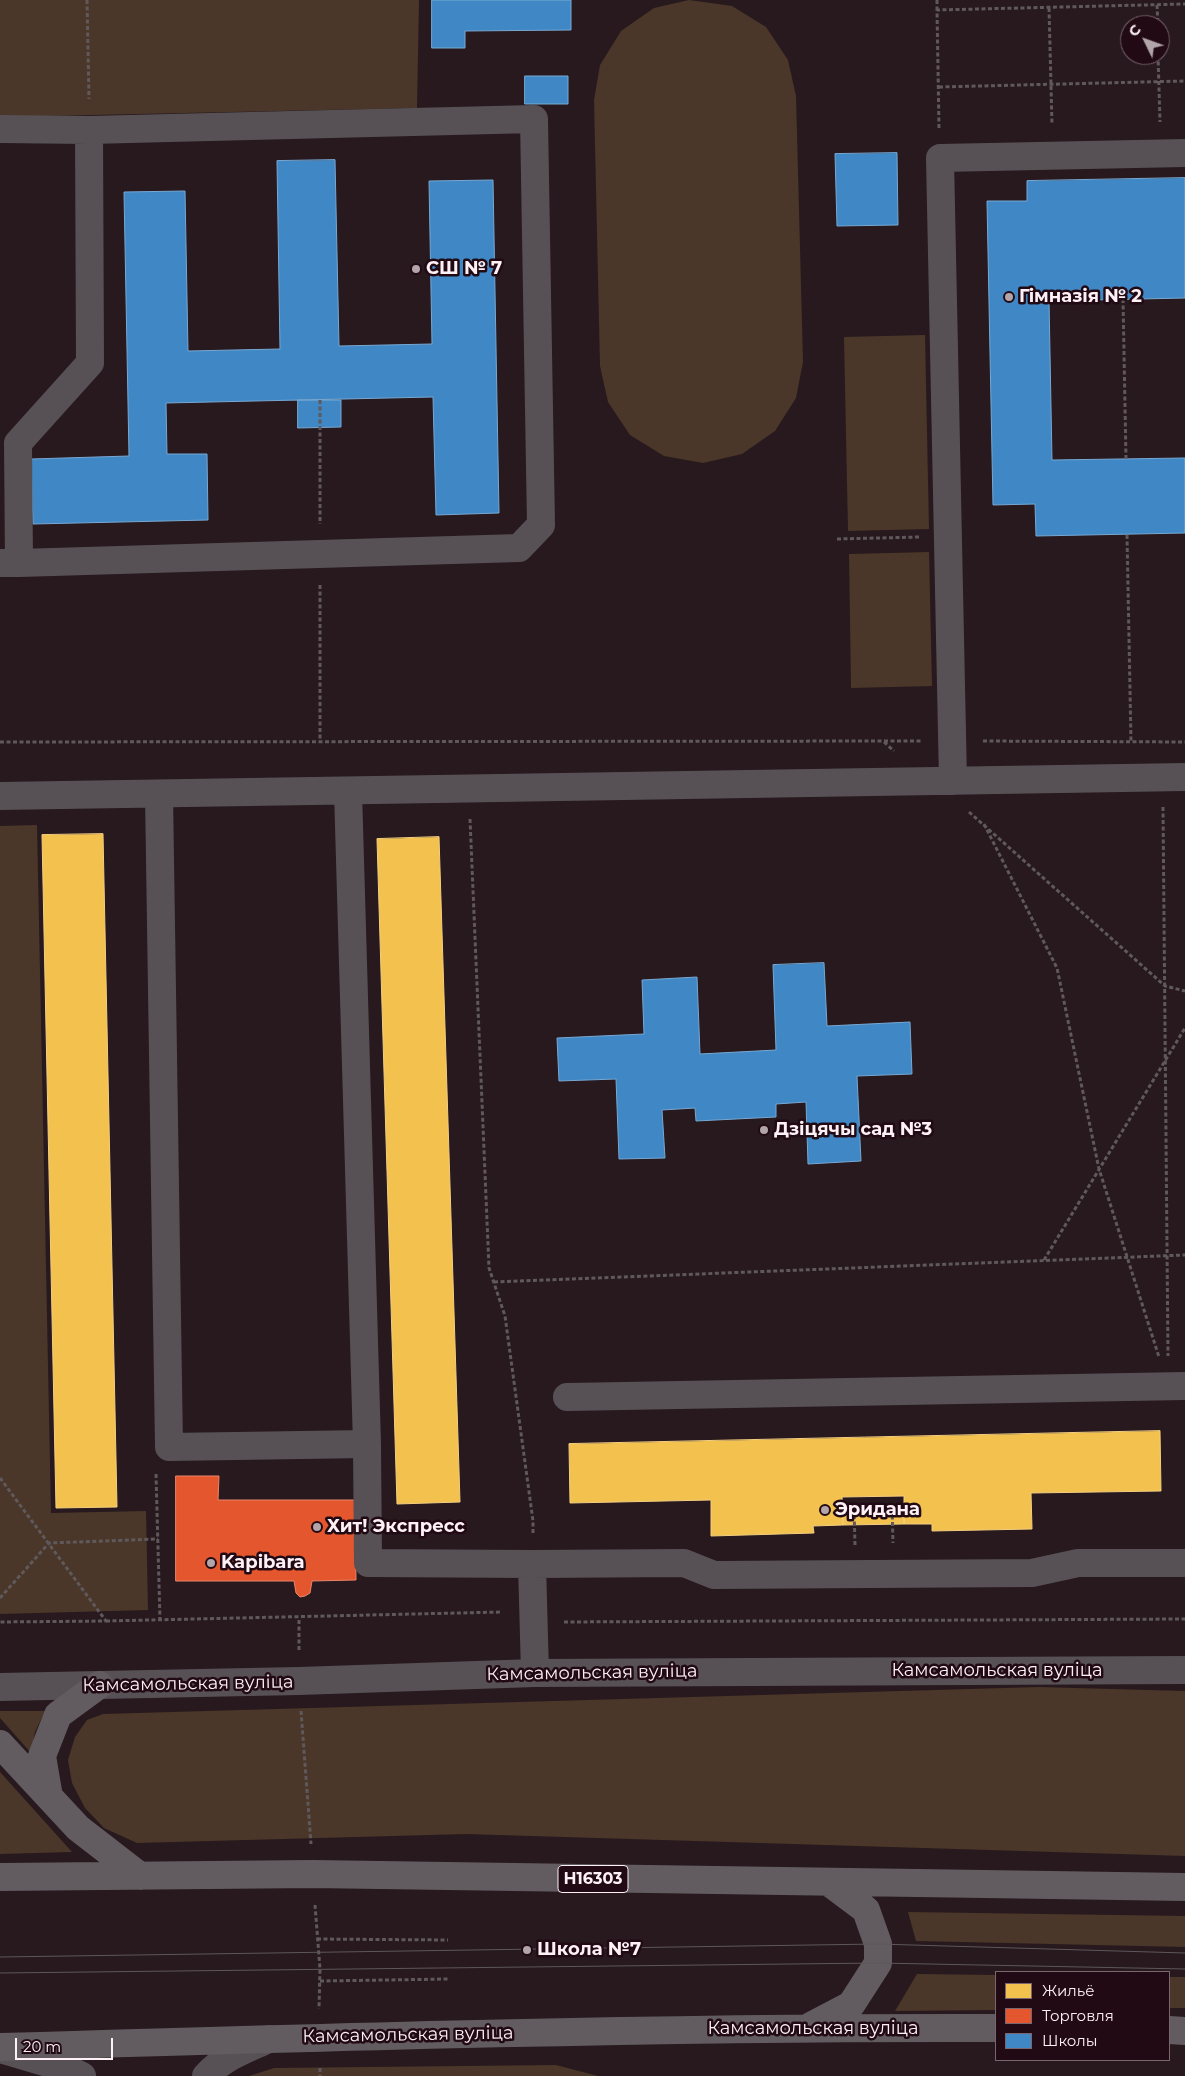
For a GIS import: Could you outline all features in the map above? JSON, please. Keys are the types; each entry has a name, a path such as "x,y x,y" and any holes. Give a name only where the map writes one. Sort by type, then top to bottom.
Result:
{"main road":[{"path":"49,1798 42,1756 58,1715 99,1685"},
{"path":"0,1744 78,1828 140,1876"},
{"name":"Н16303","path":"0,1877 313,1874 1185,1887"},
{"path":"808,2028 851,2005 878,1963 878,1944 866,1910 830,1883"},
{"name":"Камсамольская вуліца","path":"0,2048 271,2038 808,2028 995,2028"},
{"path":"1170,2030 1185,2031"}],"street":[{"path":"0,129 89,130 534,119 541,525 519,548 9,563 18,443 90,363 89,130"},
{"path":"953,781 940,158 1173,153"},
{"path":"0,796 1174,777"},
{"path":"348,791 367,1444 368,1563 684,1563 714,1575 1032,1572 1078,1563 1185,1563"},
{"path":"159,794 169,1447 367,1444"},
{"path":"568,1398 1176,1386"},
{"path":"532,1564 535,1673"},
{"name":"Камсамольская вуліца","path":"0,1688 535,1673 1185,1670"},
{"path":"206,2076 211,2070 236,2053 271,2038"},
{"path":"0,2048 68,2069 82,2076"}],"path":[{"path":"87,0 89,130"},
{"path":"937,0 940,158"},
{"path":"937,10 1185,4"},
{"path":"1157,5 1158,15"},
{"path":"1050,8 1052,156"},
{"path":"1158,65 1159,82 1173,153"},
{"path":"938,87 1185,82"},
{"path":"1123,299 1126,459"},
{"path":"320,400 320,742"},
{"path":"1127,535 1131,742"},
{"path":"837,539 947,537"},
{"path":"0,742 1185,742"},
{"path":"1162,742 1174,777 1165,986 1165,1058 1167,1256 1176,1386"},
{"path":"469,788 489,1268 505,1316 534,1521 532,1564"},
{"path":"1176,1386 1127,1258 1100,1169 1057,968 984,824 1165,986 1185,990"},
{"path":"1044,1260 1165,1058 1185,1028"},
{"path":"494,1282 1185,1255"},
{"path":"160,1621 155,1461 169,1447"},
{"path":"0,1478 106,1622"},
{"path":"855,1526 854,1508 892,1506 892,1525"},
{"path":"0,1598 49,1543 158,1539"},
{"path":"0,1622 160,1621 533,1611 560,1622 1185,1619"},
{"path":"317,1939 448,1940"},
{"path":"320,1981 449,1980"}],"shaded area":[{"path":"0,0 419,0 417,108 0,117"},
{"path":"689,0 732,6 766,27 788,60 796,96 803,362 796,398 775,431 742,454 703,463 664,456 630,435 608,402 600,366 594,100 600,65 621,31 654,8"},
{"path":"925,335 929,529 848,531 844,337"},
{"path":"929,552 932,686 851,688 849,554"},
{"path":"37,825 51,1513 146,1511 148,1610 0,1614 0,826"},
{"path":"1039,1687 1185,1691 1185,1856 466,1834 137,1843 104,1828 85,1808 72,1783 68,1760 75,1737 87,1720 103,1714"},
{"path":"0,1711 45,1711 35,1732 31,1753 0,1718"},
{"path":"0,1772 72,1852 0,1854"},
{"path":"908,1912 1185,1916 1185,1947 916,1941"},
{"path":"917,1974 995,1975 995,2010 895,2011"},
{"path":"1170,1977 1185,1977 1185,2008 1170,2008"},
{"path":"556,2065 598,2076 249,2076 274,2068"}],"building: Жильё":[{"path":"103,834 117,1507 56,1508 42,835"},
{"path":"439,837 460,1502 397,1504 377,839"},
{"path":"1160,1431 1161,1491 1031,1493 1032,1529 932,1531 932,1524 904,1524 904,1496 842,1497 843,1525 813,1526 814,1533 711,1536 711,1500 570,1503 569,1444"},
{"path":"904,1510 904,1524 843,1525 842,1511"}],"building: Торговля":[{"path":"176,1476 219,1476 218,1500 355,1500 356,1580 312,1581 310,1593 300,1597 296,1593 294,1581 176,1581"}],"building: Школы":[{"path":"432,0 571,0 571,30 465,31 465,48 432,48"},
{"path":"525,76 568,76 568,104 525,104"},
{"path":"897,153 898,225 837,226 835,154"},
{"path":"335,160 339,346 432,344 429,181 493,180 499,513 436,515 433,397 166,403 167,454 207,454 208,520 33,524 31,459 129,456 124,192 185,191 188,351 280,349 277,161"},
{"path":"1185,178 1185,298 1049,301 1052,460 1185,458 1185,533 1036,536 1035,504 993,505 987,201 1027,201 1027,181"},
{"path":"298,400 341,400 341,427 298,428"},
{"path":"824,963 827,1026 910,1022 912,1074 857,1076 861,1161 808,1164 806,1102 776,1104 776,1117 696,1121 695,1108 662,1110 665,1158 619,1159 616,1079 559,1081 557,1038 644,1034 642,980 697,977 700,1054 776,1050 773,965"}],"tram line":[{"path":"0,1957 878,1944 1185,1953"},
{"path":"0,1973 878,1963 1185,1969"}],"place":[{"name":"СШ № 7","path":"416,269"},
{"name":"Гімназія № 2","path":"1009,297"},
{"name":"Дзіцячы сад №3","path":"764,1130"},
{"name":"Эридана","path":"825,1510"},
{"name":"Хит! Экспресс","path":"317,1527"},
{"name":"Kapibara","path":"211,1563"},
{"name":"Школа №7","path":"527,1950"}]}
